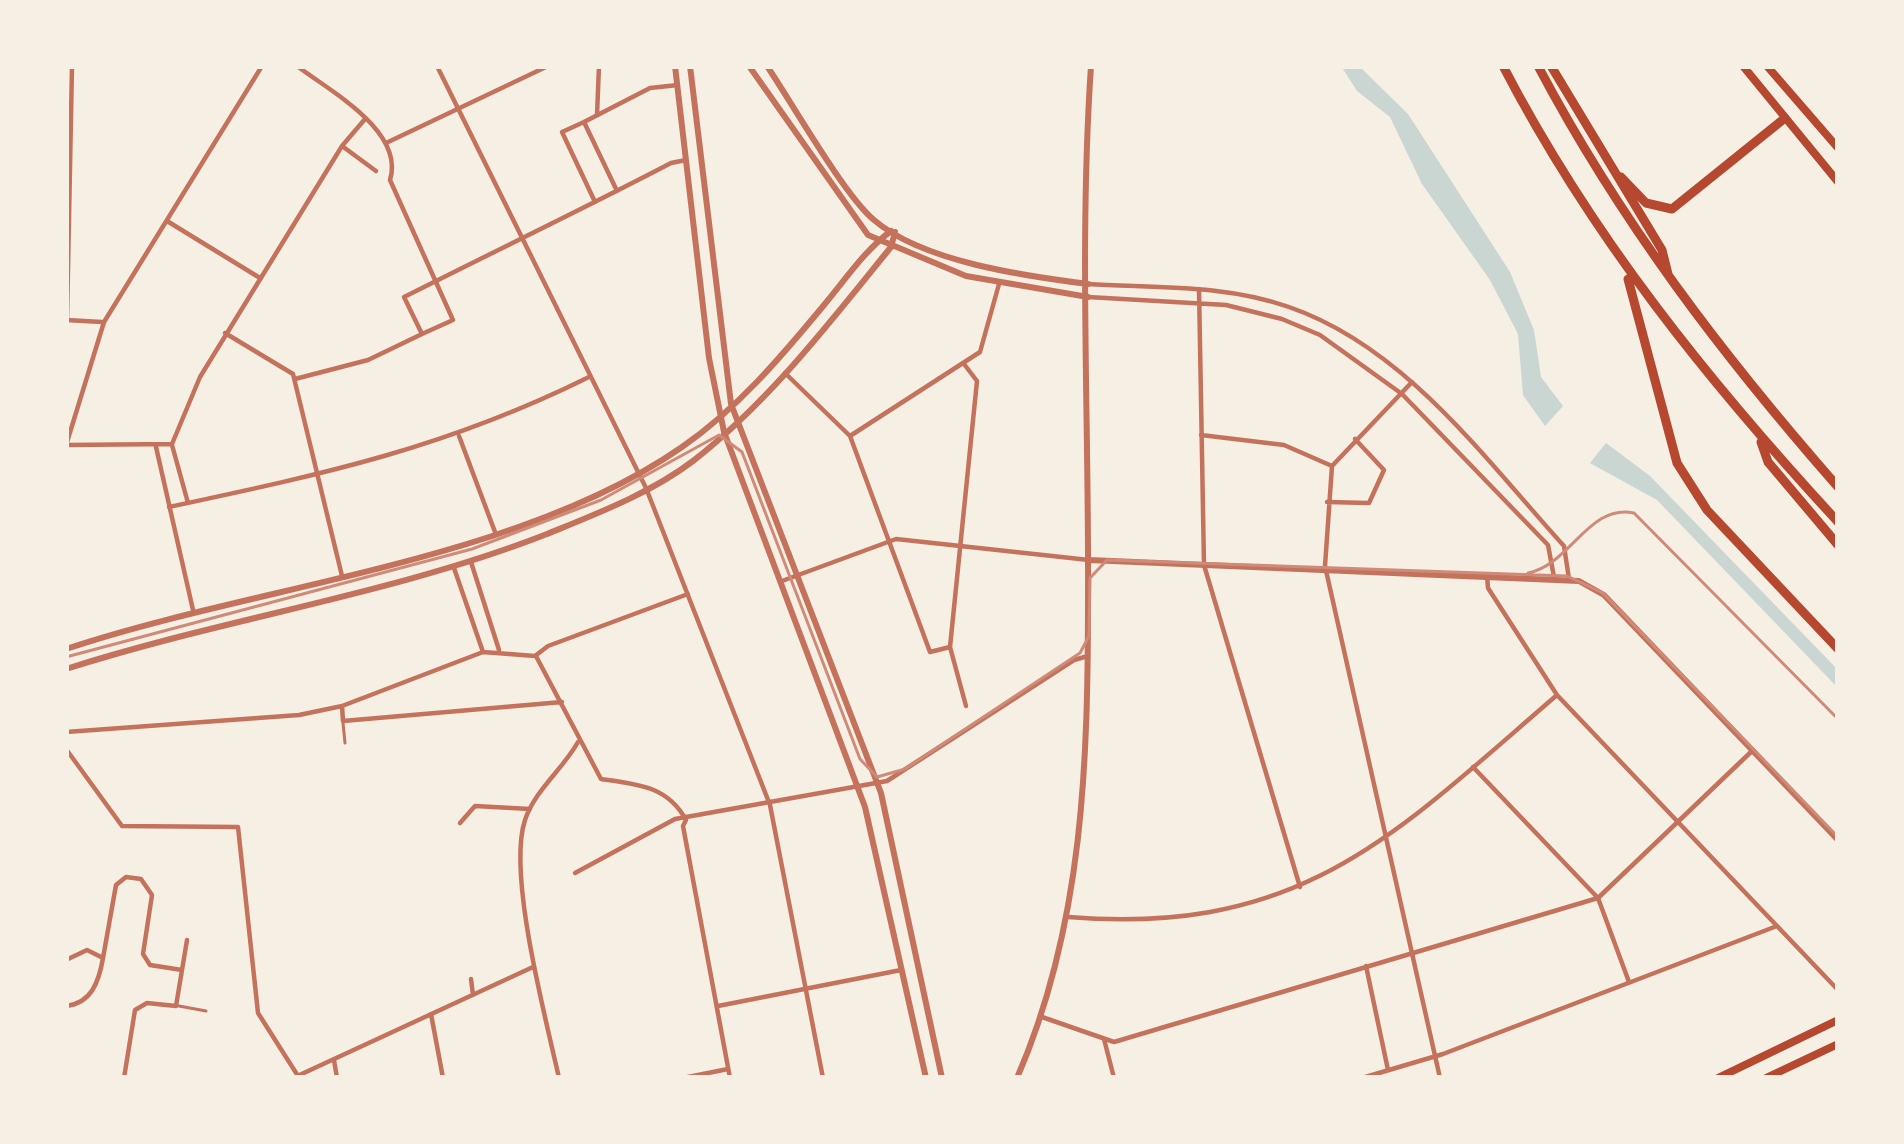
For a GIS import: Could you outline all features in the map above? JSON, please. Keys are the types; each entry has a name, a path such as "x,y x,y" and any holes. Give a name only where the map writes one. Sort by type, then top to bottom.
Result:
{"highway":[{"path":"1503,66 1578,200 1625,268 1760,437 1838,523"},
{"path":"1538,66 1607,192 1669,279 1838,487"},
{"path":"1551,66 1662,250 1669,279"},
{"path":"1598,150 1637,197 1672,209 1785,118"},
{"path":"1625,268 1677,463 1707,510 1838,649"},
{"path":"1760,437 1768,463 1838,545"}],"main road":[{"path":"1743,66 1838,182"},
{"path":"1767,66 1838,148"},
{"path":"1785,118 1800,105"},
{"path":"1718,1078 1838,1020"},
{"path":"1766,1078 1838,1044"}],"street":[{"path":"72,66 66,320 104,322"},
{"path":"295,380 368,360 453,320 390,179 395,162 386,143 365,119 297,66"},
{"path":"437,66 646,488 770,805 824,1078"},
{"path":"386,143 548,66"},
{"path":"597,116 599,66"},
{"path":"675,66 724,432 859,789 926,1078"},
{"path":"690,66 731,404 878,784 942,1078"},
{"path":"749,66 860,229 891,248 999,284 1085,297 1199,303 1285,320 1341,347 1402,394 1552,550 1554,577"},
{"path":"767,66 868,213 893,231 991,268 1085,284 1199,289 1290,307 1352,338 1412,382 1533,512 1567,553 1569,579"},
{"path":"1017,1078 1045,1018 1072,917 1086,774 1085,259 1091,66"},
{"path":"172,444 66,446 72,406 104,322 259,68"},
{"path":"595,202 562,132 650,88 678,85"},
{"path":"188,503 172,444 225,334 342,146 365,119"},
{"path":"584,122 617,191"},
{"path":"342,146 376,171"},
{"path":"422,334 404,297 617,191 686,160 702,158"},
{"path":"167,221 260,278"},
{"path":"66,649 193,610 342,576 495,532 637,473 685,445 771,369 877,241 893,231"},
{"path":"66,669 454,568 609,508 681,470 785,373 891,248 893,231"},
{"path":"1057,280 1057,294"},
{"path":"850,436 980,352 999,284"},
{"path":"1123,297 1124,284"},
{"path":"1199,289 1204,563 1300,886"},
{"path":"1285,320 1290,307"},
{"path":"225,334 295,380 342,576"},
{"path":"66,335 66,348"},
{"path":"964,364 977,381 950,647 966,706"},
{"path":"785,373 850,436 930,652 950,647"},
{"path":"169,507 459,436 589,377"},
{"path":"1412,382 1332,466 1325,502 1325,568 1440,1078"},
{"path":"1201,435 1284,445 1332,466"},
{"path":"459,436 495,532"},
{"path":"1325,502 1369,503 1384,470 1355,440"},
{"path":"156,447 193,610"},
{"path":"1525,521 1533,512"},
{"path":"782,581 889,539 1088,560 1569,579 1604,595 1838,840"},
{"path":"1554,565 1567,553"},
{"path":"471,562 499,650"},
{"path":"454,568 483,652"},
{"path":"1487,574 1488,588 1557,694 1838,990"},
{"path":"66,732 298,715 342,706 483,652 535,656 688,594"},
{"path":"535,656 550,673 578,742 601,779 641,784 664,794 676,802 686,820"},
{"path":"575,873 675,819 878,784 1074,660 1088,656"},
{"path":"1072,917 1190,915 1300,886 1386,841 1557,694"},
{"path":"342,706 343,721 562,702"},
{"path":"559,1078 533,967 522,846 530,809 578,742"},
{"path":"66,748 122,826 238,827 258,1012 295,1077 533,967"},
{"path":"1045,1018 1114,1042 1598,898 1753,750"},
{"path":"1473,767 1598,898 1630,983"},
{"path":"460,823 475,806 530,809"},
{"path":"686,820 683,826 730,1078"},
{"path":"66,1006 83,1000 99,982 116,885 133,877 151,890 142,954 150,964 182,970"},
{"path":"1362,1078 1435,1057 1777,926"},
{"path":"124,1078 134,1010 147,1004 176,1006 187,940"},
{"path":"66,960 87,950 103,958"},
{"path":"1366,966 1388,1070"},
{"path":"717,1007 901,970"},
{"path":"471,979 473,995"},
{"path":"431,1014 443,1078"},
{"path":"1104,1040 1114,1078"},
{"path":"334,1059 338,1078"},
{"path":"317,1067 319,1078"},
{"path":"683,1078 728,1069"}],"lane":[{"path":"343,721 345,743"},
{"path":"176,1006 206,1011"}],"shaded area":[{"path":"1341,66 1359,66 1408,114 1510,272 1534,330 1541,377 1563,406 1545,426 1523,395 1518,334 1490,280 1422,184 1390,117 1357,91"},
{"path":"1606,443 1650,476 1838,670 1838,688 1657,500 1590,463"}],"tram line":[{"path":"66,657 472,549 601,500 719,435 742,452 860,759 877,777 905,769 1080,653 1089,636 1090,578 1107,560 1567,576 1603,593 1838,837"},
{"path":"1528,573 1556,559 1604,517 1634,513 1835,716"}]}
